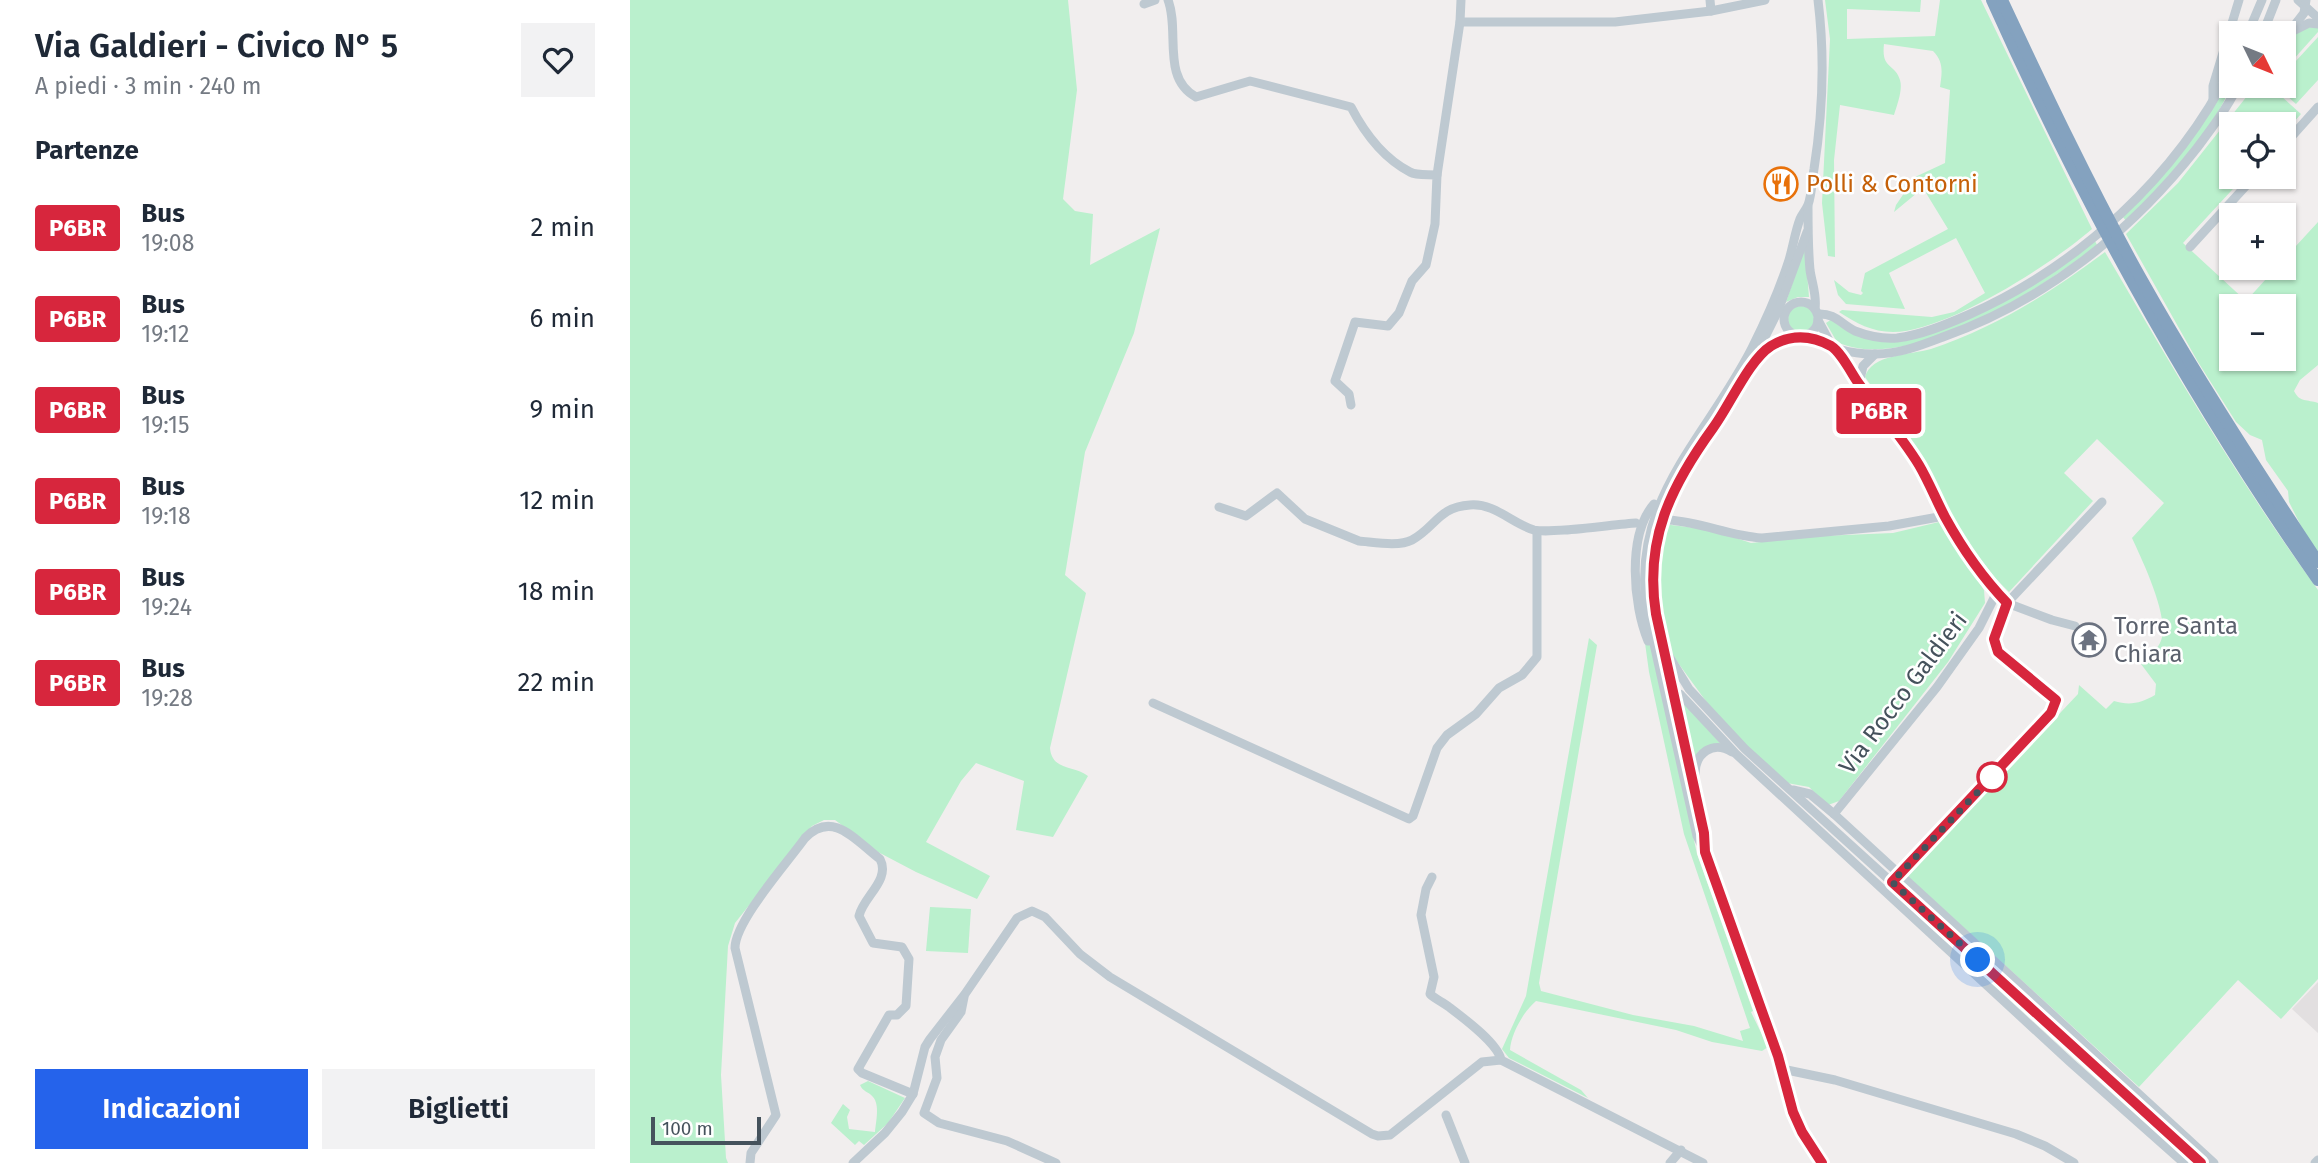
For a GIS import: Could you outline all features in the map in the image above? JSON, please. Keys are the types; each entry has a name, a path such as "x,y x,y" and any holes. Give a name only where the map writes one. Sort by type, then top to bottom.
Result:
{"highway":[{"path":"1992,0 2075,177 2154,322 2238,461 2318,580"},
{"path":"2002,0 2056,116 2141,279 2246,456 2318,562"}],"street":[{"path":"1144,4 1155,0"},
{"path":"1168,0 1176,76 1184,91 1196,97 1250,81 1334,101 1351,107 1364,132 1389,158 1412,173 1437,175"},
{"path":"1351,405 1349,394 1335,382 1355,322 1388,326 1399,313 1412,281 1426,265 1435,223 1437,175 1461,0"},
{"path":"1710,0 1711,11"},
{"path":"1460,22 1615,22 1711,11 1765,0"},
{"path":"1705,852 1704,833 1653,599 1657,538 1668,501 1684,471 1759,355 1776,343 1814,330 1816,296 1810,271 1807,232 1823,83 1823,40 1818,0"},
{"path":"2213,100 2213,86 2239,0"},
{"path":"2253,21 2262,0"},
{"path":"2268,21 2276,0"},
{"path":"2303,2 2318,18"},
{"path":"2296,24 2304,13 2303,2"},
{"path":"2296,28 2309,23 2318,24"},
{"path":"1816,296 1835,316 1854,330 1886,339 1921,333 1961,318 2006,296 2049,270 2121,213 2165,168 2219,89"},
{"path":"1778,311 1786,328 1801,336 1833,348 1875,354 1913,348 1985,320 2050,284 2128,224 2171,181 2232,98"},
{"path":"2296,132 2318,107"},
{"path":"2190,247 2243,189"},
{"path":"1808,206 1800,218 1778,311 1661,498 1646,554 1646,604 1697,836 1782,1069 1797,1122 1822,1163"},
{"path":"1762,342 1778,311 1807,232"},
{"path":"1778,311 1801,301 1807,302 1817,314 1833,348 1918,464 1962,545 2007,603 2075,626"},
{"path":"1817,314 1835,316"},
{"path":"1859,384 1863,366 1875,354"},
{"path":"1219,507 1246,516 1277,493 1305,519 1359,541 1408,541 1445,511 1472,504 1492,508 1518,524 1537,531 1636,523"},
{"path":"1648,640 1638,609 1637,553 1644,523 1652,507 1661,498"},
{"path":"2007,603 2102,502"},
{"path":"1668,520 1713,527 1741,537 1762,538 1889,526 1944,516"},
{"path":"1153,703 1409,819 1413,816 1437,748 1447,735 1476,714 1499,688 1522,675 1537,657 1537,531"},
{"name":"Via Rocco Galdieri","path":"1834,814 1949,670 1984,620 1997,592"},
{"name":"Via Rocco Galdieri","path":"1885,890 2055,707 2054,696 2001,656 1996,648 1996,633 2007,603"},
{"path":"1664,648 1689,689 1716,720 1790,790 1896,878 2214,1163"},
{"path":"1680,694 1736,754 2070,1062 2184,1163"},
{"path":"1692,781 1696,762 1706,750 1719,747 1736,754"},
{"path":"1790,790 1810,794 1834,814 1896,878 2201,1163"},
{"path":"750,1163 751,1153 776,1115 735,940 743,924 798,847 814,829 821,826 837,827 880,859 883,865 884,874 859,916 873,943 902,947 907,952 909,960 906,1006 897,1015 888,1015 858,1069 913,1094"},
{"path":"1432,877 1426,890 1421,915 1434,978 1430,994 1483,1036 1500,1053 1501,1060"},
{"path":"853,1163 886,1133 913,1094 925,1047 1023,913 1039,913 1080,954 1110,977 1378,1136 1390,1135 1482,1062 1501,1060 1703,1163"},
{"path":"965,994 961,1012 941,1040 935,1057 937,1078 924,1112 939,1122 1007,1141 1056,1163"},
{"path":"1782,1069 1835,1080 2016,1134 2045,1146 2074,1163"},
{"path":"1446,1115 1465,1163"},
{"path":"1670,1163 1681,1150"}],"shaded area":[{"path":"2318,982 2318,1033 2292,1009"}],"green space":[{"path":"630,0 1068,0 1077,90 1063,199 1075,211 1093,214 1090,265 1160,228 1134,333 1085,452 1065,575 1086,593 1050,748 1059,764 1088,776 1053,837 1016,830 1024,781 976,763 961,781 926,842 990,876 977,899 878,852 835,820 824,820 812,826 735,923 728,946 721,1075 728,1163 630,1163"},
{"path":"1825,0 1921,0 1920,12 1847,9 1847,39 1935,36 1940,0 1981,0 2092,229 2025,277 1969,309 1941,321 1915,329 1885,332 1864,326 1839,312 1842,310 1932,317 1954,312 1985,293 1956,238 1889,273 1905,309 1846,304 1838,295 1834,280 1849,292 1861,295 1865,273 1948,229 1923,188 1894,212 1915,177 1945,163 1950,90 1940,87 1941,64 1933,51 1884,44 1886,62 1900,80 1899,98 1894,115 1840,105 1834,160 1835,257 1828,256 1822,203 1830,39"},
{"path":"2310,27 2318,28 2318,32 2296,57 2296,34"},
{"path":"2318,37 2318,80 2296,104 2289,98 2296,98 2296,61"},
{"path":"2219,97 2225,98 2189,153 2126,221 2123,217 2154,185"},
{"path":"2245,98 2283,98 2301,114 2296,120 2296,112 2234,112"},
{"path":"2219,131 2219,189 2233,189 2183,243 2219,276 2219,280 2223,280 2238,294 2219,294 2219,371 2296,371 2296,294 2252,294 2265,280 2296,280 2296,246 2318,222 2318,365 2300,380 2294,391 2301,399 2318,403 2318,552 2289,502 2288,491 2266,460 2262,440 2250,435 2236,422 2198,362 2126,234 2178,183"},
{"path":"2095,241 2097,245 2044,283 1973,322 1936,337 1900,347 1866,349 1837,342 1826,323 1832,319 1864,336 1884,341 1895,342 1921,337 2040,281"},
{"path":"1805,247 1809,297 1798,297 1786,302"},
{"path":"2105,252 2234,466 2318,590 2318,979 2281,1019 2238,980 2139,1087 1909,878 1908,874 2078,694 2079,685 2106,709 2114,701 2135,703 2155,695 2156,684 2141,664 2160,643 2163,633 2162,620 2154,590 2132,538 2164,503 2097,439 2064,473 2093,501 2009,592 1961,533 1925,462 1865,377 1869,369 1883,360 1931,349 2000,320 2044,295"},
{"path":"1801,306 1811,309 1814,319 1811,329 1801,332 1791,329 1788,319 1791,309"},
{"path":"1939,522 1984,590 1985,603 1948,662 1839,801 1828,805 1809,787 1787,783 1749,748 1708,704 1673,656 1666,637 1656,574 1663,524 1712,530 1751,543 1893,533"},
{"path":"1589,638 1597,645 1539,983 1541,991 1633,1015 1694,1026 1743,1041 1740,1031 1750,1028 1684,834 1649,672 1645,643 1651,641 1697,854 1753,1011 1751,1012 1768,1047 1762,1051 1712,1042 1676,1030 1536,1001 1518,1024 1510,1050 1581,1090 1588,1098 1509,1058 1502,1049 1526,996"},
{"path":"1677,696 1721,744 1699,751 1694,758 1690,756"},
{"path":"1901,896 2184,1152 2182,1154 2169,1145 1922,920"},
{"path":"930,907 971,909 968,953 926,951"},
{"path":"868,1081 905,1098 888,1123 864,1145 859,1141 855,1145 831,1123 843,1104 850,1110 847,1117 849,1129 875,1132 876,1104 873,1097 860,1085"}],"bus line":[{"name":"P6BR","path":"1822,1163 1793,1112 1778,1056 1705,852 1704,833 1653,599 1657,538 1663,514 1675,487 1759,355 1781,341 1798,336 1833,348 1901,439 1918,464 1962,545 2007,603 1994,639 1998,652 2056,700 2051,713 1892,882 2201,1163"}],"place":[{"name":"Polli & Contorni","path":"1781,184"},
{"name":"Torre Santa Chiara","path":"2089,640"}],"route":[{"path":"1978,960 1892,882 1992,777"}]}
